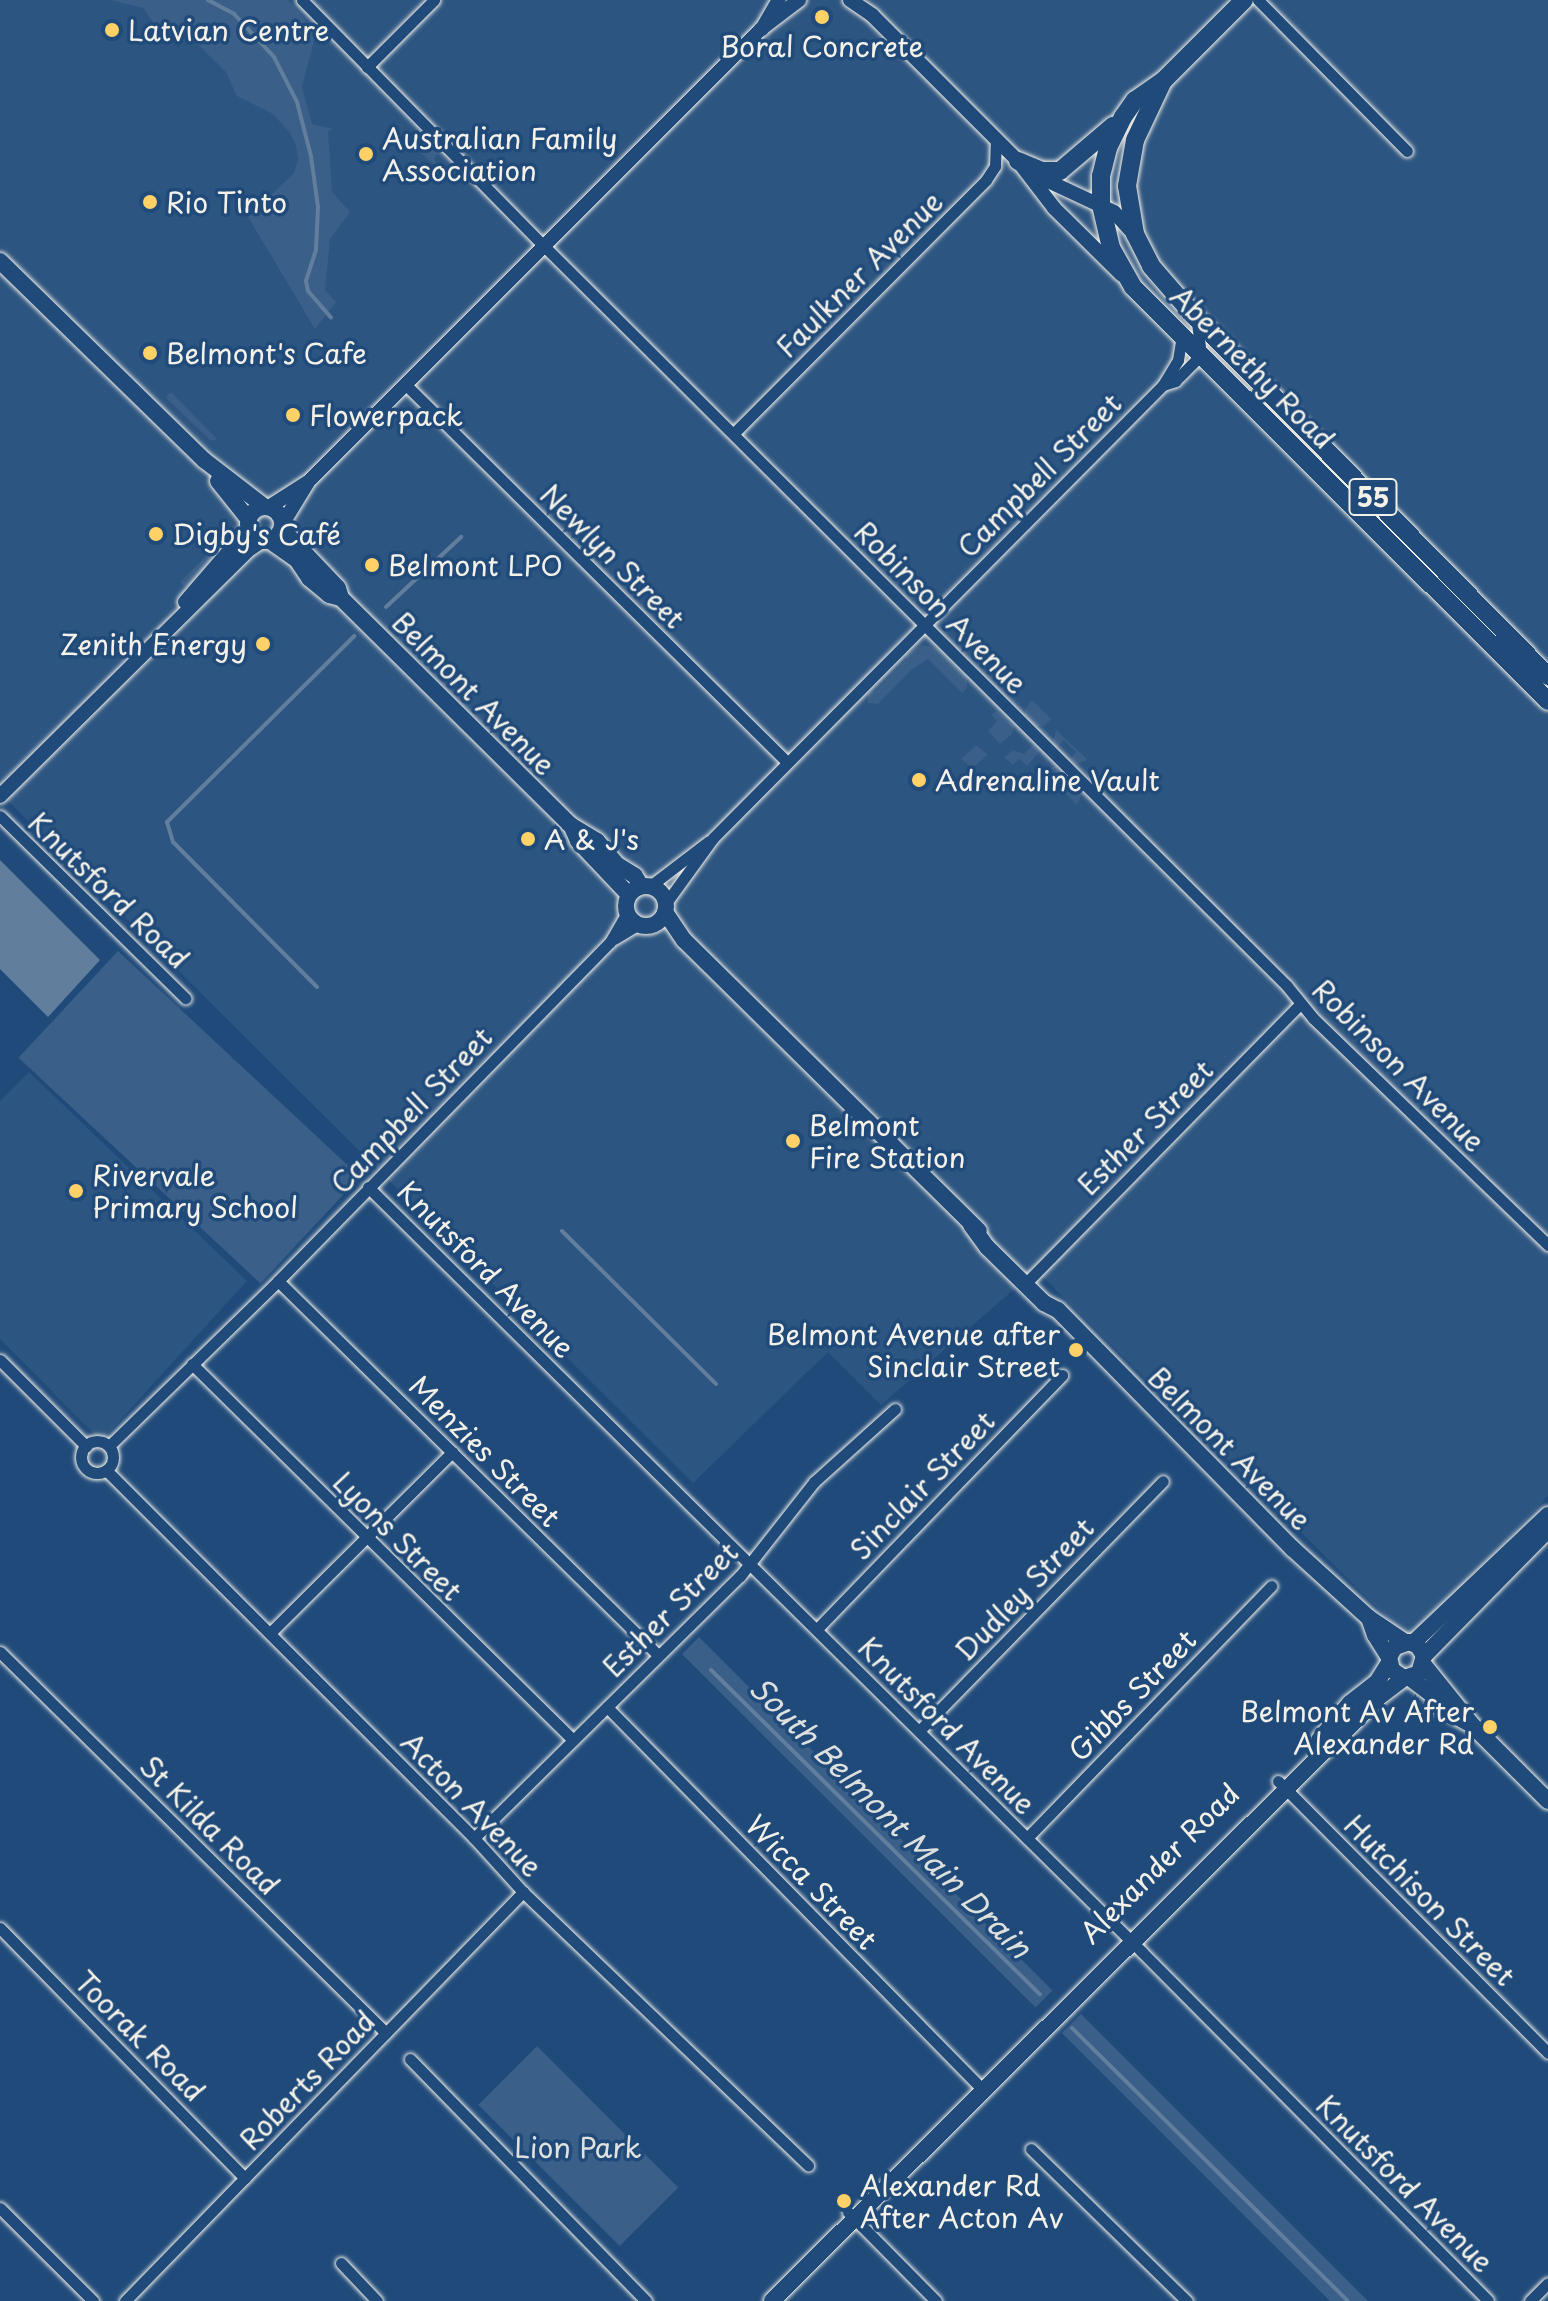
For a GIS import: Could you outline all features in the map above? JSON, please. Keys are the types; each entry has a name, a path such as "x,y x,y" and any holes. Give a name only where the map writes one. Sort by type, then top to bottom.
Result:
{"main road":[{"name":"55","path":"1133,287 1111,248 1101,205 1103,162 1123,117 1135,100 1164,80 1244,0"},
{"name":"55","path":"1135,234 1127,199 1129,158 1164,80"},
{"path":"1022,165 1042,171 1060,171 1123,117"},
{"name":"Abernethy Road","path":"1135,234 1151,266 1197,319 1548,676"},
{"path":"0,261 204,460 279,513 282,526 266,541 248,524 204,460"},
{"name":"Abernethy Road","path":"1133,287 1548,701"},
{"path":"248,524 258,509 267,507"},
{"name":"Belmont Avenue","path":"282,526 338,588 341,598 571,825 578,841 640,889 661,892 650,915 684,940 971,1225 1028,1280 1052,1298 1058,1310 1292,1548 1369,1618 1417,1652 1473,1726 1548,1801"},
{"name":"Belmont Avenue","path":"266,541 297,560 309,578 329,595 341,598"},
{"path":"640,889 650,915"},
{"path":"1417,1652 1547,1521"},
{"name":"Belmont Avenue","path":"1369,1618 1395,1674 1430,1693 1445,1711 1473,1726"},
{"name":"Alexander Road","path":"758,2301 851,2215 1281,1785 1384,1692 1407,1678 1417,1652 1395,1647 1377,1682 1350,1703 1281,1785"},
{"name":"Alexander Road","path":"772,2301 851,2215"}],"street":[{"name":"Robinson Avenue","path":"302,0 543,245 735,432 1276,975 1300,1004 1548,1245"},
{"path":"367,67 434,0"},
{"path":"761,29 779,0"},
{"path":"267,507 308,482 761,29 799,0"},
{"name":"Abernethy Road","path":"850,0 872,15 1022,165 1054,208 1133,287"},
{"name":"Abernethy Road","path":"864,0 872,15"},
{"path":"1258,0 1407,151"},
{"name":"Faulkner Avenue","path":"735,432 986,180 995,166 996,139"},
{"name":"Abernethy Road","path":"1022,165 1114,212 1135,234"},
{"path":"1197,319 1201,355"},
{"name":"Campbell Street","path":"109,1446 278,1281 610,942 650,915 713,838 1163,385 1178,360 1182,336"},
{"name":"Campbell Street","path":"1163,385 1175,381 1201,355"},
{"name":"Newlyn Street","path":"405,384 787,762"},
{"path":"282,526 308,482"},
{"path":"0,785 194,592 248,524"},
{"path":"0,796 250,549 266,541"},
{"name":"Knutsford Road","path":"0,816 185,998"},
{"name":"Campbell Street","path":"640,889 713,838"},
{"name":"Esther Street","path":"1028,1280 1300,1004"},
{"name":"Knutsford Avenue","path":"368,1187 817,1629 1488,2301"},
{"name":"Menzies Street","path":"278,1281 658,1655"},
{"path":"0,1360 86,1446"},
{"name":"Lyons Street","path":"192,1364 573,1740"},
{"name":"Sinclair Street","path":"817,1629 1062,1375"},
{"name":"Esther Street","path":"474,1838 751,1564 814,1482 895,1409"},
{"path":"101,1441 109,1446 113,1454 106,1470 93,1472 87,1469 82,1461 86,1446 101,1441"},
{"path":"270,1633 367,1540 452,1452"},
{"name":"Acton Avenue","path":"106,1470 474,1838 523,1892 808,2165"},
{"name":"Dudley Street","path":"919,1731 1163,1481"},
{"name":"Gibbs Street","path":"1027,1838 1271,1586"},
{"name":"St Kilda Road","path":"0,1652 386,2033"},
{"name":"Wicca Street","path":"607,1707 979,2087"},
{"name":"Hutchison Street","path":"1281,1785 1548,2053"},
{"name":"Roberts Road","path":"125,2301 523,1892"},
{"name":"Toorak Road","path":"0,1928 245,2178"},
{"path":"410,2059 646,2301"},
{"path":"1031,2149 1187,2301"},
{"path":"0,2208 93,2301"},
{"path":"851,2215 936,2301"},
{"path":"341,2263 377,2301"},
{"path":"1530,2301 1548,2283"}],"shaded area":[{"path":"0,0 1548,0 1548,1496 1411,1641 1036,1270 881,1405 828,1352 693,1483 0,793"},
{"path":"0,860 100,960 48,1017 0,969"},
{"name":"Rivervale Primary School","path":"29,1072 247,1281 101,1441 0,1339 0,1101"}],"green space":[{"path":"110,0 288,0 316,33 302,87 312,124 333,129 328,131 332,192 350,212 330,239 325,290 336,302 315,329 248,217 294,173 298,160 296,145 289,132 273,114 237,96 226,72 181,28 154,24 143,8"},
{"path":"430,145 441,150 434,159 448,175 458,169 450,180 421,153"},
{"path":"169,393 217,439 211,441 166,398"},
{"path":"226,536 232,540 190,585 184,587 180,582"},
{"path":"921,645 937,648 967,678 967,688 962,693 928,659 911,670 878,704 868,703 868,692 875,692 907,659 905,655"},
{"path":"1032,700 1051,719 1044,726 1036,726 1025,715 1025,709"},
{"path":"996,711 1014,726 1012,734 1000,744 988,731 997,721 991,715"},
{"path":"1056,730 1087,759 1085,761 1076,764 1070,760 1076,752 1064,740 1057,747 1053,743"},
{"path":"976,745 988,755 972,768 961,759"},
{"path":"1033,745 1039,752 1027,766 1019,759 1013,765 1004,757 1013,750 1024,754"},
{"path":"1056,766 1059,775 1075,791 1082,792 1077,805 1046,773 1037,779 1045,769"},
{"path":"118,951 360,1177 261,1284 18,1058"},
{"path":"699,1637 1053,1991 1036,2008 682,1654"},
{"path":"1081,2014 1368,2301 1330,2301 1062,2033"},
{"name":"Lion Park","path":"537,2046 678,2187 620,2246 478,2105"}],"waterway":[{"name":"South Belmont Main Drain","path":"208,0 234,14 274,57 297,102 311,156 318,207 316,250 306,281 308,291 331,317"},
{"path":"386,607 461,537"},
{"name":"South Belmont Main Drain","path":"317,987 173,842 167,822 354,636"},
{"name":"South Belmont Main Drain","path":"562,1231 716,1384"},
{"name":"South Belmont Main Drain","path":"711,1670 1040,1995"},
{"name":"South Belmont Main Drain","path":"1072,2028 1348,2301"}],"place":[{"name":"Boral Concrete","path":"822,17"},
{"name":"Latvian Centre","path":"112,30"},
{"name":"Australian Family Association","path":"366,154"},
{"name":"Rio Tinto","path":"150,202"},
{"name":"Belmont's Cafe","path":"150,353"},
{"name":"Flowerpack","path":"293,415"},
{"name":"Digby's Café","path":"156,534"},
{"name":"Belmont LPO","path":"372,565"},
{"name":"Zenith Energy","path":"263,644"},
{"name":"Adrenaline Vault","path":"919,780"},
{"name":"A & J's","path":"528,839"},
{"name":"Belmont Fire Station","path":"793,1141"},
{"name":"Rivervale Primary School","path":"76,1191"},
{"name":"Belmont Avenue after Sinclair Street","path":"1076,1350"},
{"name":"Belmont Av After Alexander Rd","path":"1490,1727"},
{"name":"Alexander Rd After Acton Av","path":"844,2201"}]}
